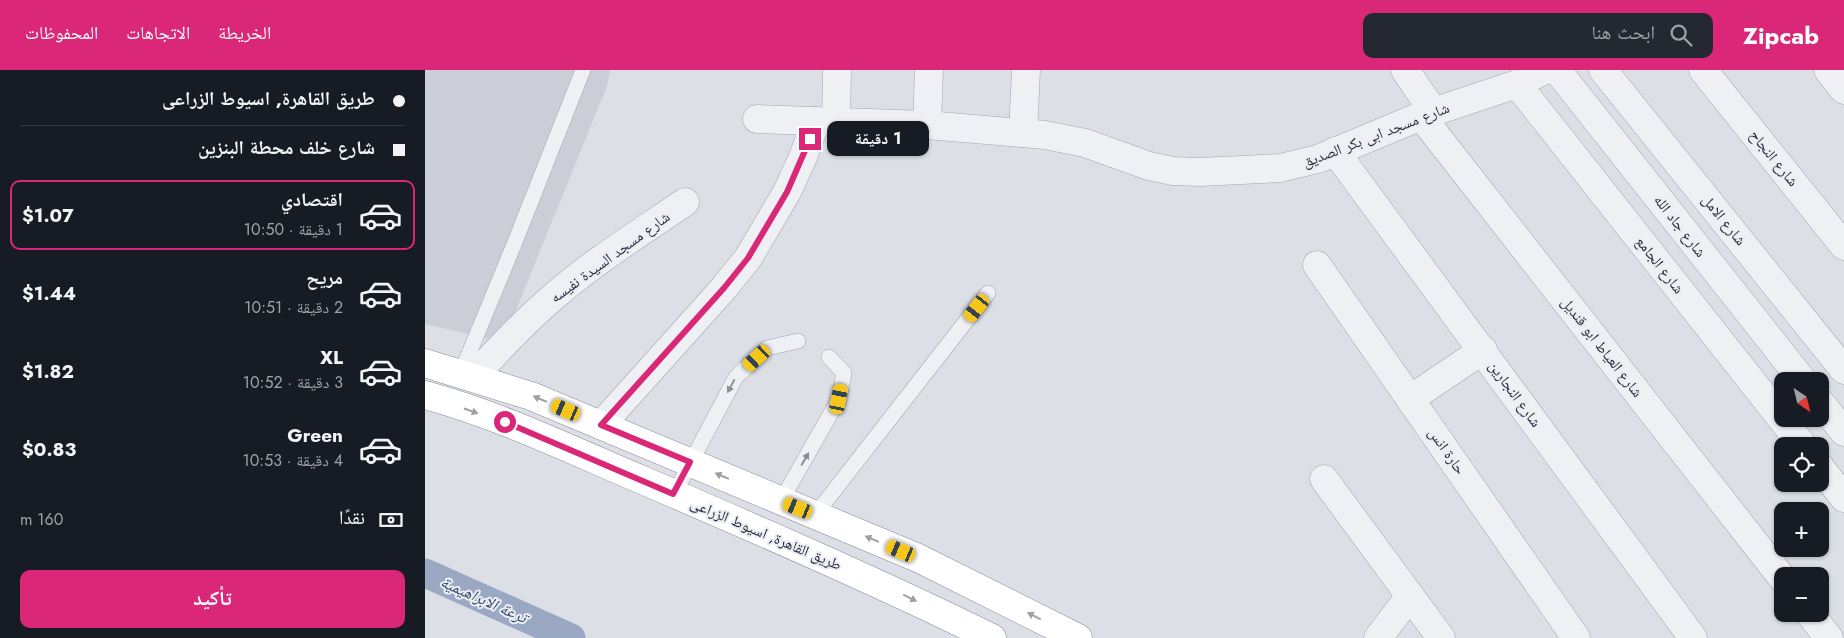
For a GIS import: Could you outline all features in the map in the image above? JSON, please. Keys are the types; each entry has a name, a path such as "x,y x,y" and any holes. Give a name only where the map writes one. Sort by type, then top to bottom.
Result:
{"highway":[{"path":"425,363 531,396 918,558 1078,638"},
{"name":"طريق القاهرة, اسيوط الزراعى","path":"425,395 521,428 901,593 992,638"}],"street":[{"path":"601,425 724,288 748,258 787,192 803,157 826,122 837,70"},
{"path":"927,125 929,70"},
{"path":"1023,133 1026,70"},
{"name":"شارع العياط ابو قنديل","path":"1405,70 1427,114 1774,567"},
{"name":"شارع الامل","path":"1603,70 1844,370"},
{"name":"شارع النجاح","path":"1703,70 1844,246"},
{"path":"1829,70 1844,90"},
{"name":"شارع مسجد ابى بكر الصديق","path":"757,119 927,125 1045,135 1085,143 1149,166 1173,170 1200,172 1280,168 1318,159 1427,114 1539,73"},
{"name":"شارع جاد الله","path":"1539,73 1795,372"},
{"name":"شارع الجامع","path":"1539,73 1797,437"},
{"name":"شارع النجارين","path":"1335,151 1693,638"},
{"name":"شارع مسجد السيدة نفيسه","path":"467,375 552,298 590,267 685,202"},
{"name":"حارة انس","path":"1317,265 1576,638"},
{"path":"1410,398 1483,350"},
{"path":"1829,413 1844,432"},
{"path":"1324,479 1441,638"},
{"path":"1829,479 1844,498"},
{"path":"1378,638 1410,596"},
{"path":"1816,622 1829,638"}],"lane":[{"path":"467,375 515,242 583,70"},
{"path":"815,515 988,293"},
{"path":"673,494 736,377 767,348 798,342"},
{"path":"781,501 839,399 844,373 829,357"}],"shaded area":[{"path":"425,70 610,70 607,86 503,342 425,324"}],"waterway":[{"name":"ترعة الابراهيمية","path":"425,573 571,638"}],"route":[{"path":"505,422 673,494 690,462 601,425 724,288 748,258 769,226 787,192 810,139"}]}
